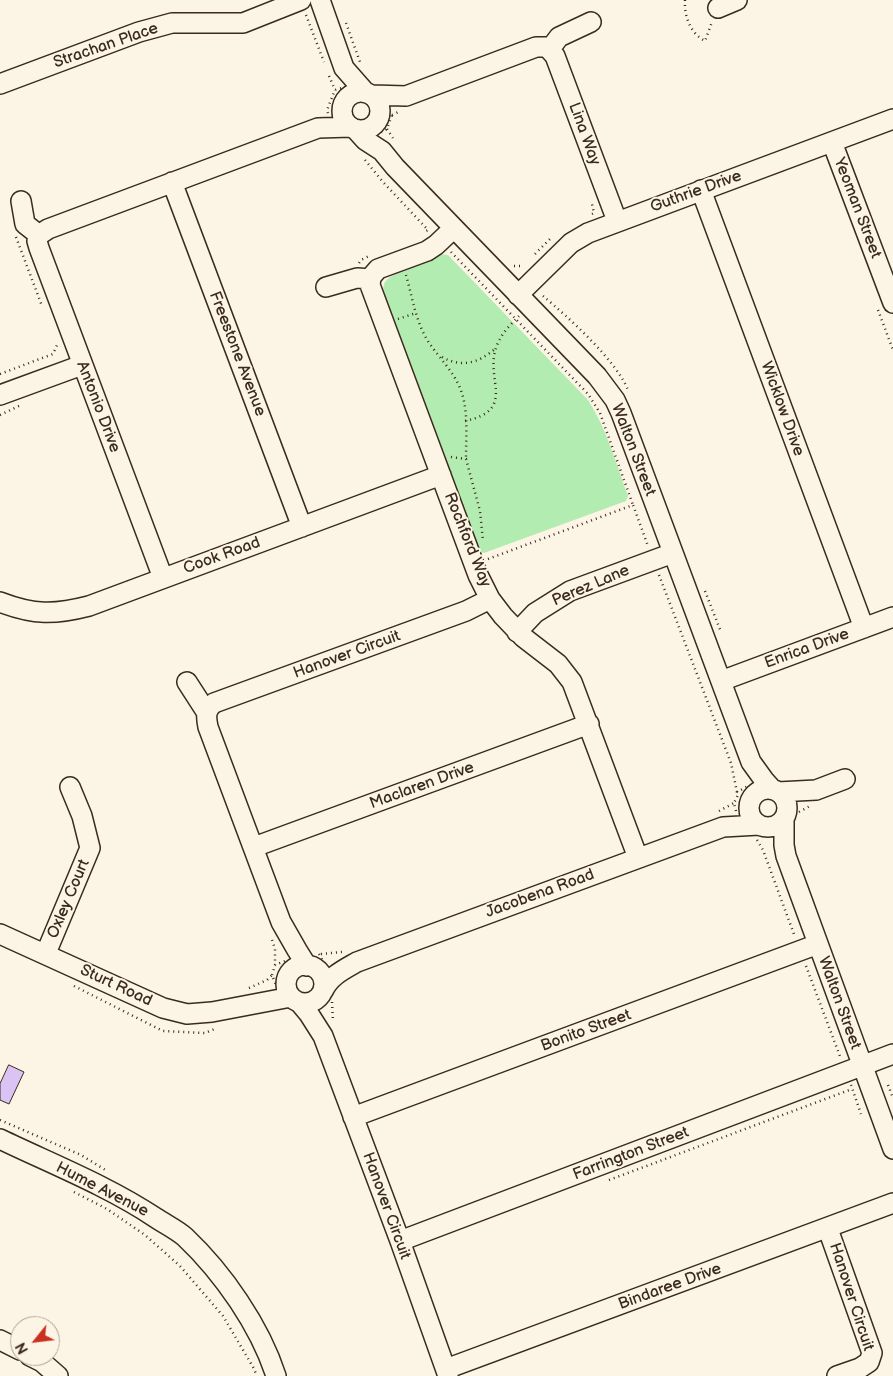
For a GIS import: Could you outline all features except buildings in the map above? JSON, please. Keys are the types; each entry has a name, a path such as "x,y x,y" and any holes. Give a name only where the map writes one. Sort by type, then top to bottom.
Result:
{"street":[{"name":"Strachan Place","path":"0,84 139,32 172,24 243,23 300,0"},
{"path":"320,0 338,102 344,118 354,128"},
{"path":"718,8 737,0"},
{"path":"319,120 354,128 368,129 536,47 550,48 559,37 591,22"},
{"name":"Lina Way","path":"550,48 555,56 617,222"},
{"path":"333,70 369,94 379,104 388,119"},
{"path":"32,230 48,229 172,182 319,120 338,102 355,94 369,94"},
{"path":"369,94 388,119"},
{"name":"Walton Street","path":"354,128 365,140 388,119"},
{"name":"Walton Street","path":"388,119 395,167 454,228 521,307 597,376 615,400 751,762 757,804 775,844 786,856"},
{"name":"Guthrie Drive","path":"521,307 576,240 617,222 893,119"},
{"name":"Yeoman Street","path":"832,142 893,303"},
{"name":"Freestone Avenue","path":"172,182 302,526"},
{"name":"Wicklow Drive","path":"701,190 864,628"},
{"name":"Antonio Drive","path":"21,201 37,241 75,367 162,578"},
{"path":"326,288 362,279 378,269 427,251 431,234 454,228"},
{"name":"Rochford Way","path":"362,279 370,285 478,575 490,599 517,632 558,664 566,673 589,724 638,858"},
{"path":"0,395 75,367"},
{"name":"Cook Road","path":"0,602 20,610 42,613 64,612 89,606 441,475"},
{"name":"Perez Lane","path":"517,632 536,613 564,594 673,553"},
{"name":"Hanover Circuit","path":"207,713 214,704 466,612 490,599"},
{"name":"Enrica Drive","path":"721,681 893,617"},
{"path":"187,682 207,713 208,728 254,847 276,929 286,985 309,1014 329,1033"},
{"name":"Maclaren Drive","path":"254,847 589,724"},
{"path":"757,804 816,790 845,779"},
{"name":"Oxley Court","path":"46,953 90,848 82,816 70,787"},
{"path":"757,804 775,826 816,790"},
{"path":"757,804 786,802 785,816"},
{"name":"Jacobena Road","path":"319,971 350,957 723,827 757,804"},
{"name":"Walton Street","path":"785,816 784,845 786,856 818,944 854,1069 893,1150"},
{"path":"276,929 319,971 319,1008 329,1033"},
{"name":"Sturt Road","path":"0,934 46,953 163,1008 187,1014 237,1007 286,985"},
{"name":"Bonito Street","path":"353,1117 818,944"},
{"path":"286,985 295,968 319,971"},
{"path":"286,985 307,1003 312,1002 319,971"},
{"name":"Hanover Circuit","path":"329,1033 353,1117 447,1373"},
{"name":"Farrington Street","path":"400,1241 893,1054"},
{"name":"Hume Avenue","path":"0,1139 133,1203 184,1236 222,1279 252,1321 276,1376"},
{"name":"Bindaree Drive","path":"447,1373 893,1203"},
{"name":"Hanover Circuit","path":"828,1228 872,1354 869,1362 860,1368 837,1376"},
{"path":"47,1366 58,1376"}],"path":[{"path":"300,0 333,70 338,102 319,120"},
{"path":"685,0 687,20 696,36 705,40 718,8"},
{"path":"365,160 431,234 521,307 588,394 600,413 633,505"},
{"path":"586,217 594,213 592,203"},
{"path":"32,230 16,236 43,308"},
{"path":"534,256 554,235"},
{"path":"362,279 361,260 374,254"},
{"path":"403,260 419,322 426,338 450,369 463,395 466,421 466,459"},
{"path":"514,266 523,267 528,261"},
{"path":"441,356 450,362 467,364 485,358 495,349 521,307 542,294 543,290"},
{"path":"0,374 53,354 57,344 75,367"},
{"path":"466,421 482,416 489,411 494,403 497,392 493,375 495,349"},
{"path":"738,792 757,804 734,803 738,792"},
{"path":"757,804 747,835 756,839 763,850 800,951 854,1069 862,1114"},
{"path":"276,929 275,949 286,985"},
{"path":"329,1033 333,1021 331,994 334,990 319,971 350,957"},
{"path":"247,989 267,980 272,975 286,985"},
{"path":"73,1192 106,1209 145,1235 180,1266 223,1316 257,1376"}],"green space":[{"path":"440,254 448,255 588,400 601,423 611,447 628,496 626,501 484,553 479,551 383,292 384,284 393,275"}]}
